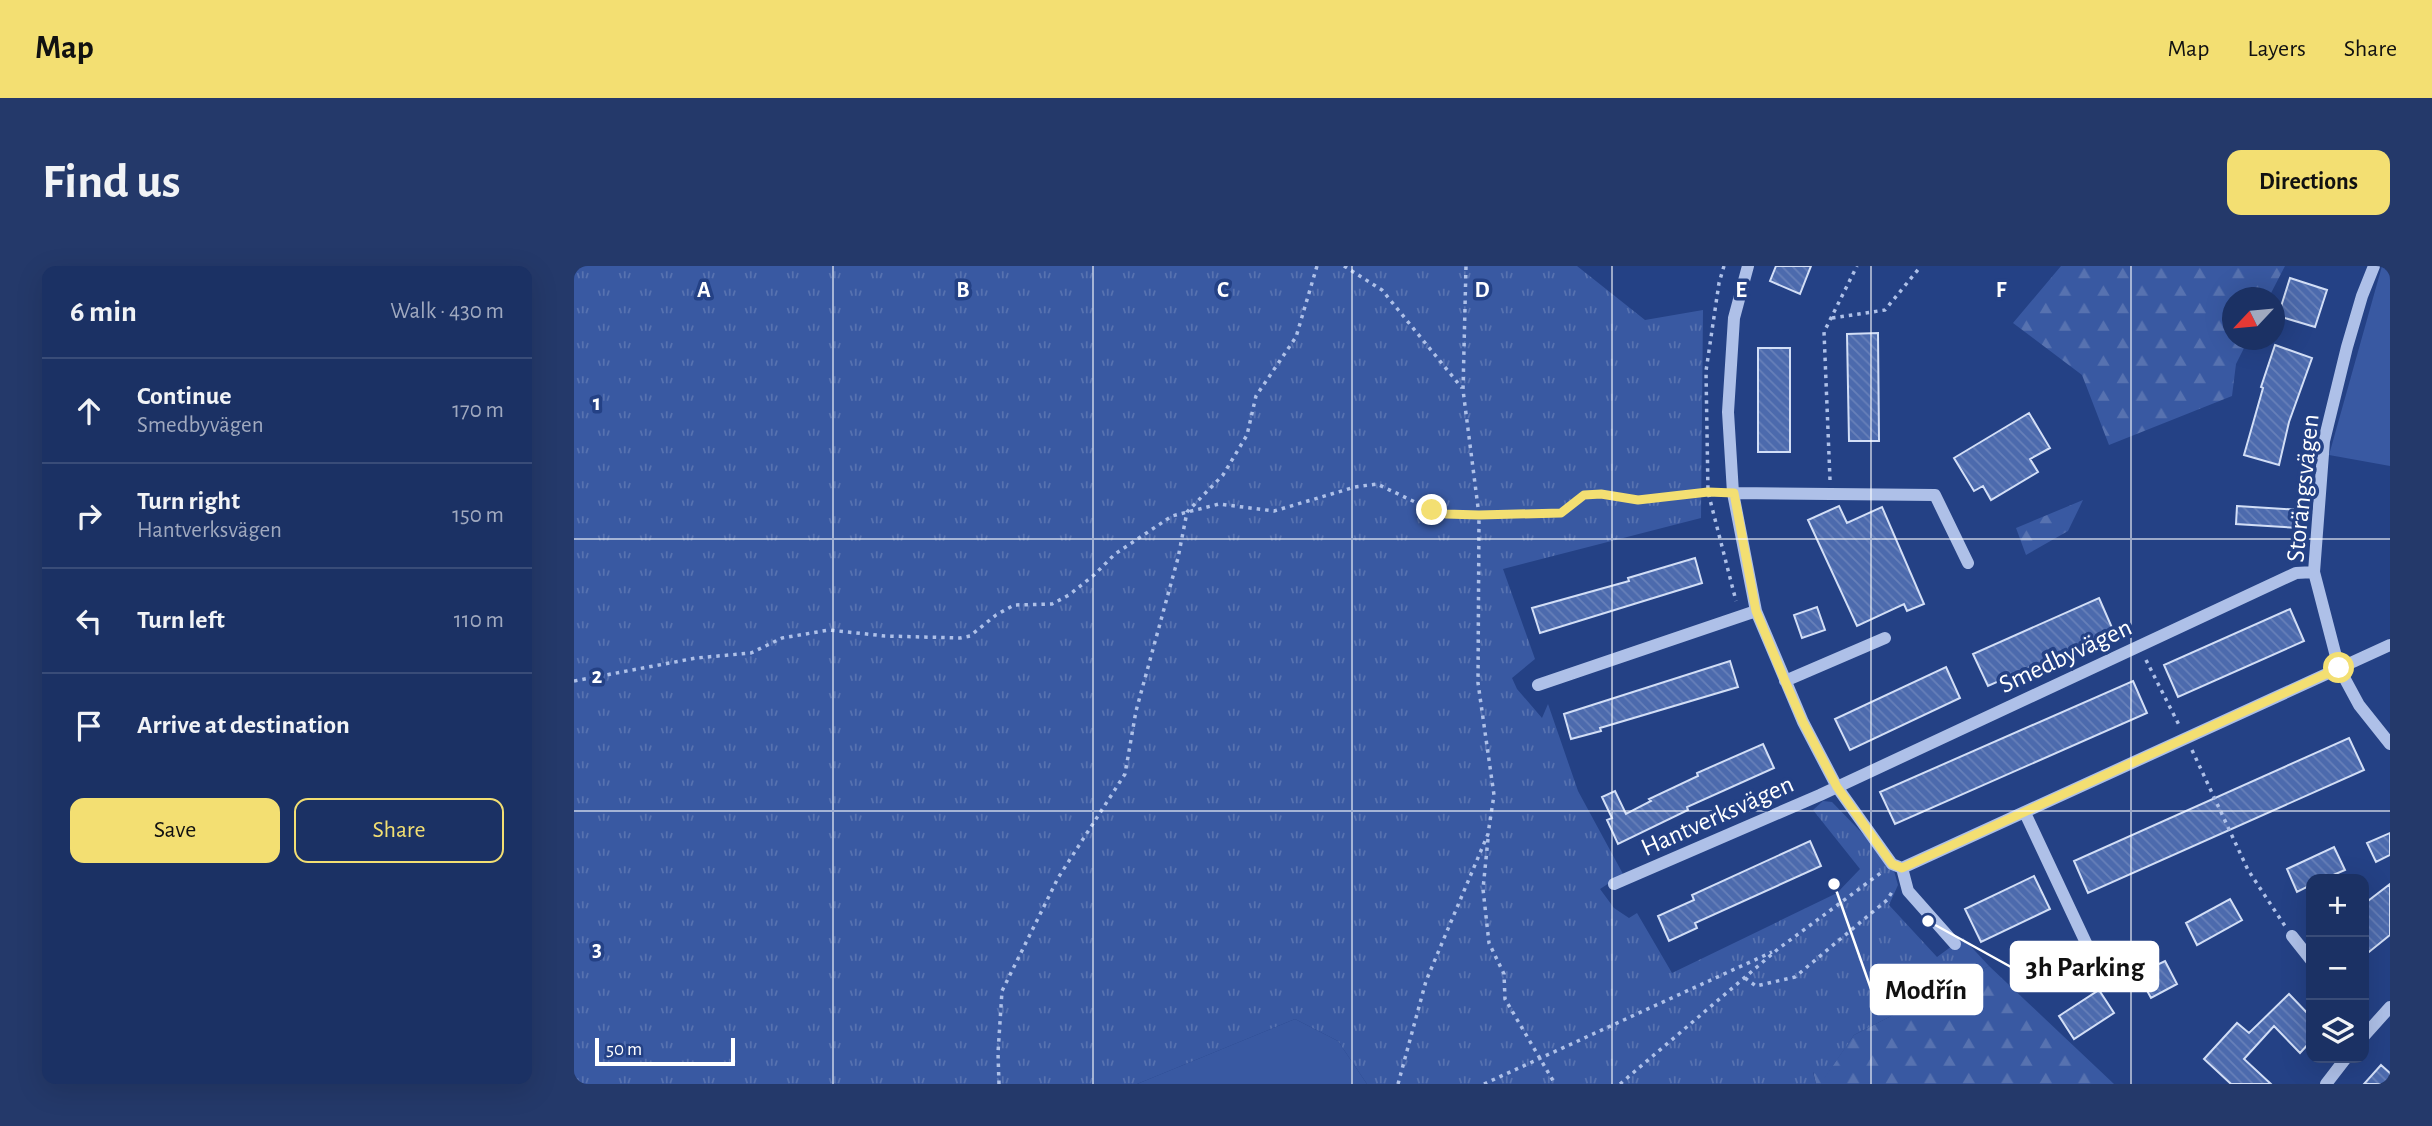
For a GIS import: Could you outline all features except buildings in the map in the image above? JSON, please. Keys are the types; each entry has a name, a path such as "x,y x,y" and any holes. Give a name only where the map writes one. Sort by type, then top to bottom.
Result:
{"street":[{"name":"Hantverksvägen","path":"1748,266 1734,318 1728,412 1734,493 1756,611 1803,722 1837,787 1892,864 1902,868"},
{"name":"Storängsvägen","path":"2374,266 2347,347 2325,441 2314,572 2339,668 2359,705 2390,744"},
{"path":"1734,493 1935,495 1968,563"},
{"name":"Smedbyvägen","path":"1837,787 2296,573 2314,572"},
{"path":"1538,685 1756,611"},
{"path":"1785,681 1885,638"},
{"path":"1955,944 1909,891 1902,868 2390,645"},
{"name":"Hantverksvägen","path":"1614,884 1837,787"},
{"path":"2025,813 2095,962"},
{"path":"2292,936 2306,954"},
{"path":"2369,1026 2390,1007"},
{"path":"2326,1084 2342,1063"}],"path":[{"path":"999,1084 1002,991 1058,878 1125,774 1136,711 1178,558 1187,512 1223,475 1247,435 1256,396 1296,337 1317,266"},
{"path":"1344,266 1382,290 1463,390"},
{"path":"1466,266 1463,390 1479,515 1478,684 1493,795 1483,889 1489,943 1504,974 1505,999 1555,1084"},
{"path":"1830,492 1824,332 1857,266"},
{"path":"1832,318 1885,310 1921,266"},
{"path":"574,681 696,658 751,653 782,638 829,630 885,636 970,636 996,615 1014,605 1052,604 1069,595 1115,554 1172,516 1219,504 1274,511 1355,487 1377,484 1432,510 1446,514 1479,515 1561,513 1584,495 1601,494 1638,500 1708,492 1734,493"},
{"path":"2139,646 2187,739 2248,870 2292,936"},
{"path":"1398,1084 1426,981 1488,834"},
{"path":"1620,1084 1778,949 1883,872 1889,880"},
{"path":"1745,978 1756,986 1795,977 1887,900 1895,888"},
{"path":"1484,1084 1778,949"}],"green space":[{"path":"574,266 1577,266 1645,320 1703,310 1701,518 1503,569 1535,659 1512,678 1517,689 1542,718 1548,704 1578,791 1623,874 1600,889 1614,908 1629,918 1637,913 1672,973 1837,893 1860,869 1813,810 1823,801 1832,802 1892,864 1898,885 1889,905 1937,957 1963,938 1989,966 1854,1035 1824,1079 1813,1072 1816,1084 1367,1084 1338,1041 1295,1019 1137,1084 574,1084"},
{"path":"2061,266 2285,266 2274,287 2222,287 2222,350 2243,350 2236,364 2232,396 2109,445 2082,375 2013,323"},
{"path":"2382,266 2390,266 2390,466 2329,455"},
{"path":"2083,500 2068,531 2026,555 2016,528"},
{"path":"1989,966 2114,1084 1816,1084 1813,1071 1824,1078 1854,1035"},
{"path":"1295,1019 1338,1041 1367,1084 1137,1084"}],"place":[{"name":"Modřín","path":"1834,884"},
{"name":"3h Parking","path":"1928,921"}],"route":[{"path":"1432,510 1446,514 1479,515 1561,513 1584,495 1601,494 1638,500 1708,492 1734,493 1756,611 1803,722 1837,787 1892,864 1902,868 2339,668"}]}
